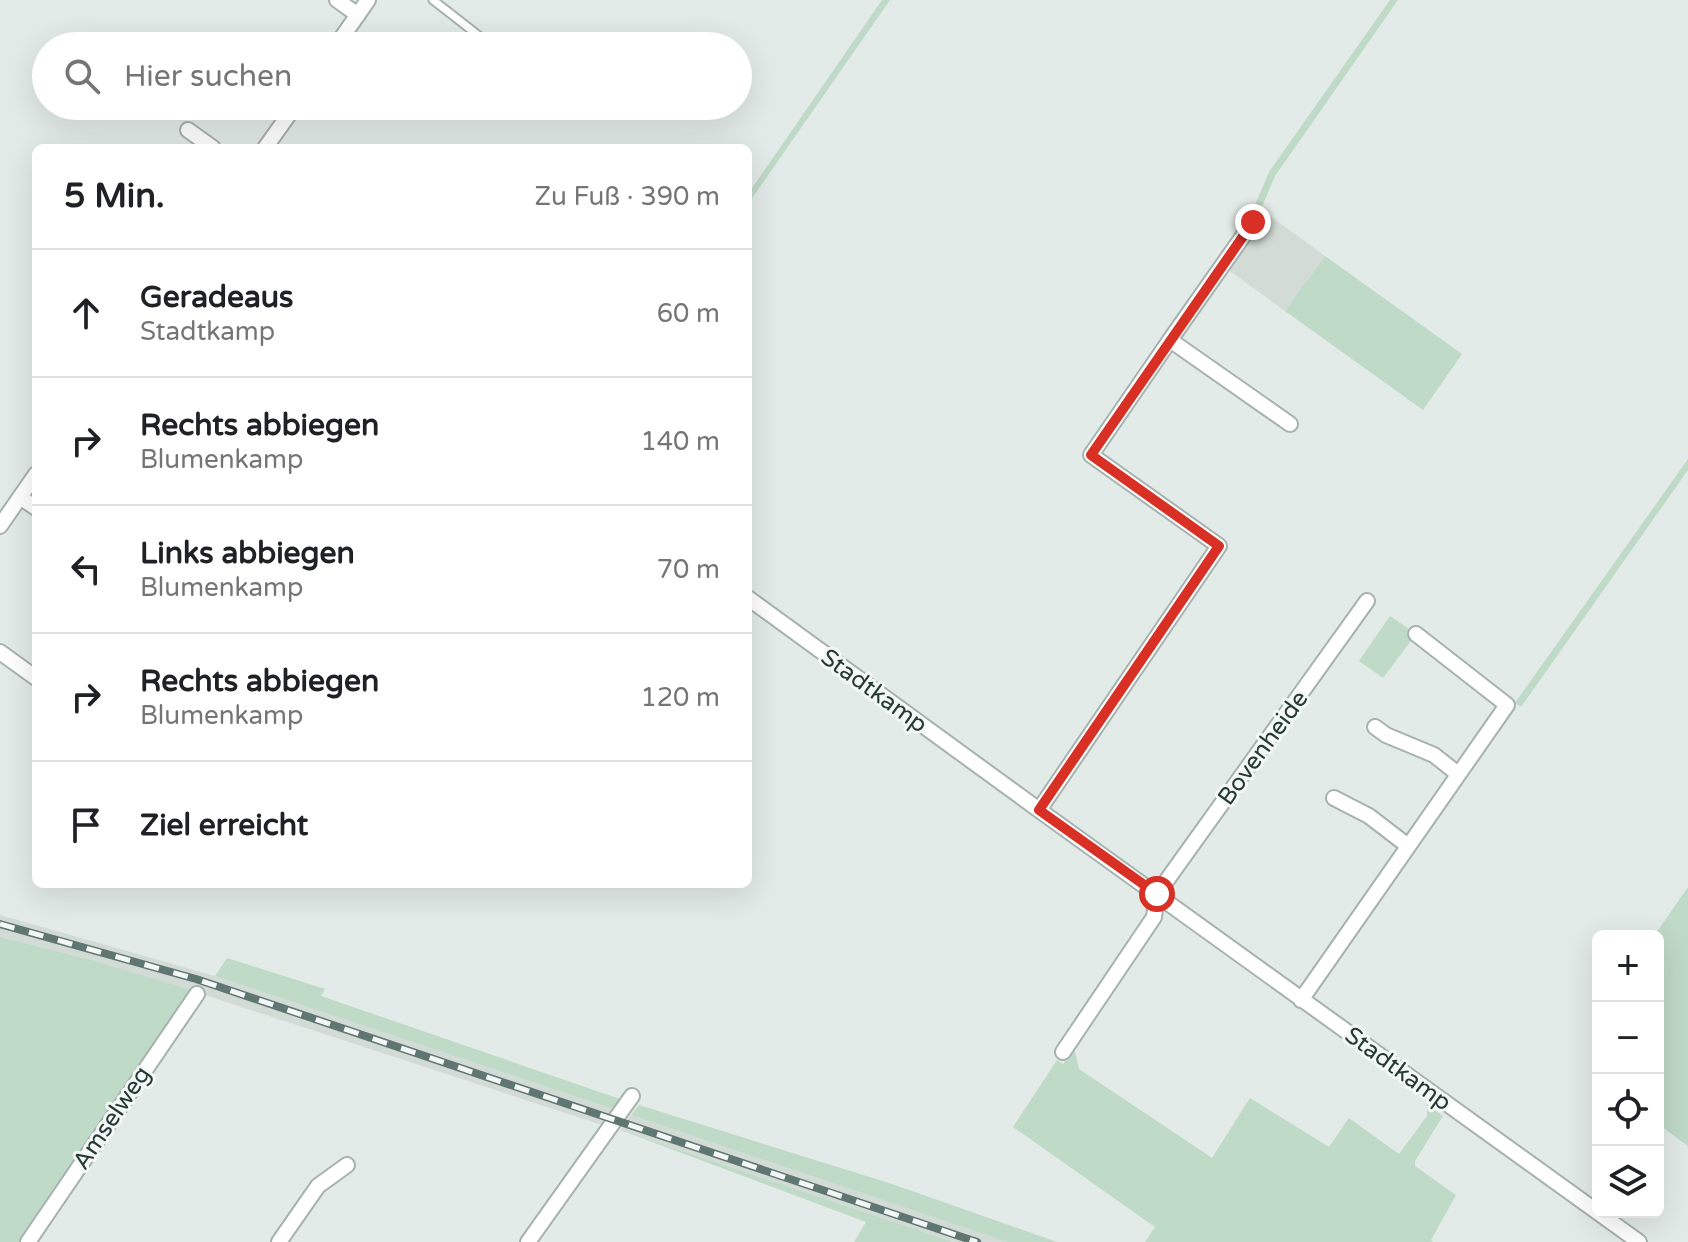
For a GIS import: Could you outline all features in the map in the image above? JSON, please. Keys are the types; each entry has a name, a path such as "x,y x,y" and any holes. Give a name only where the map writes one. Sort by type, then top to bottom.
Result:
{"street":[{"path":"337,0 358,15"},
{"path":"346,32 368,0"},
{"path":"268,144 285,120"},
{"path":"188,130 207,144"},
{"path":"1039,810 1219,546 1091,455 1253,222"},
{"path":"1170,340 1290,424"},
{"path":"3,518 32,480"},
{"path":"20,497 32,505"},
{"name":"Stadtkamp","path":"752,601 1639,1242"},
{"name":"Bovenheide","path":"1157,894 1367,601"},
{"path":"1301,1000 1507,705 1416,634"},
{"path":"0,652 32,675"},
{"path":"1375,727 1386,735 1434,755 1458,774"},
{"path":"1334,798 1369,816 1408,846"},
{"path":"1063,1052 1154,917 1157,894"},
{"name":"Amselweg","path":"28,1242 197,994"},
{"path":"528,1242 632,1096"},
{"path":"279,1242 318,1186 347,1165"}],"lane":[{"path":"433,0 474,32"}],"shaded area":[{"path":"1255,205 1325,256 1285,311 1216,261"},
{"path":"0,915 215,976 613,1109 602,1125 202,994 88,959 0,937"},
{"path":"631,1115 1007,1242 953,1242 620,1130"}],"green space":[{"path":"882,0 890,0 752,198 752,188"},
{"path":"1390,0 1398,0 1275,176 1261,209 1255,205 1269,172"},
{"path":"1325,256 1462,354 1423,410 1285,311"},
{"path":"1688,459 1688,470 1521,707 1515,703"},
{"path":"1390,616 1416,634 1383,678 1359,661"},
{"path":"1688,887 1688,1146 1664,1128 1664,930 1658,930"},
{"path":"0,937 88,959 194,991 21,1242 0,1242"},
{"path":"227,958 325,989 321,996 620,1099 613,1109 215,976"},
{"path":"1074,1047 1079,1069 1212,1158 1250,1098 1329,1147 1349,1118 1399,1154 1427,1116 1427,1104 1443,1116 1415,1161 1415,1166 1456,1195 1431,1240 1433,1242 1145,1242 1155,1227 1013,1127 1057,1060 1063,1064"},
{"path":"639,1105 892,1184 1057,1242 1007,1242 631,1115"},
{"path":"620,1130 953,1242 854,1242 866,1222"}],"railway":[{"path":"0,924 196,979 977,1242"}],"route":[{"path":"1157,894 1039,810 1219,546 1091,455 1253,222"}]}
